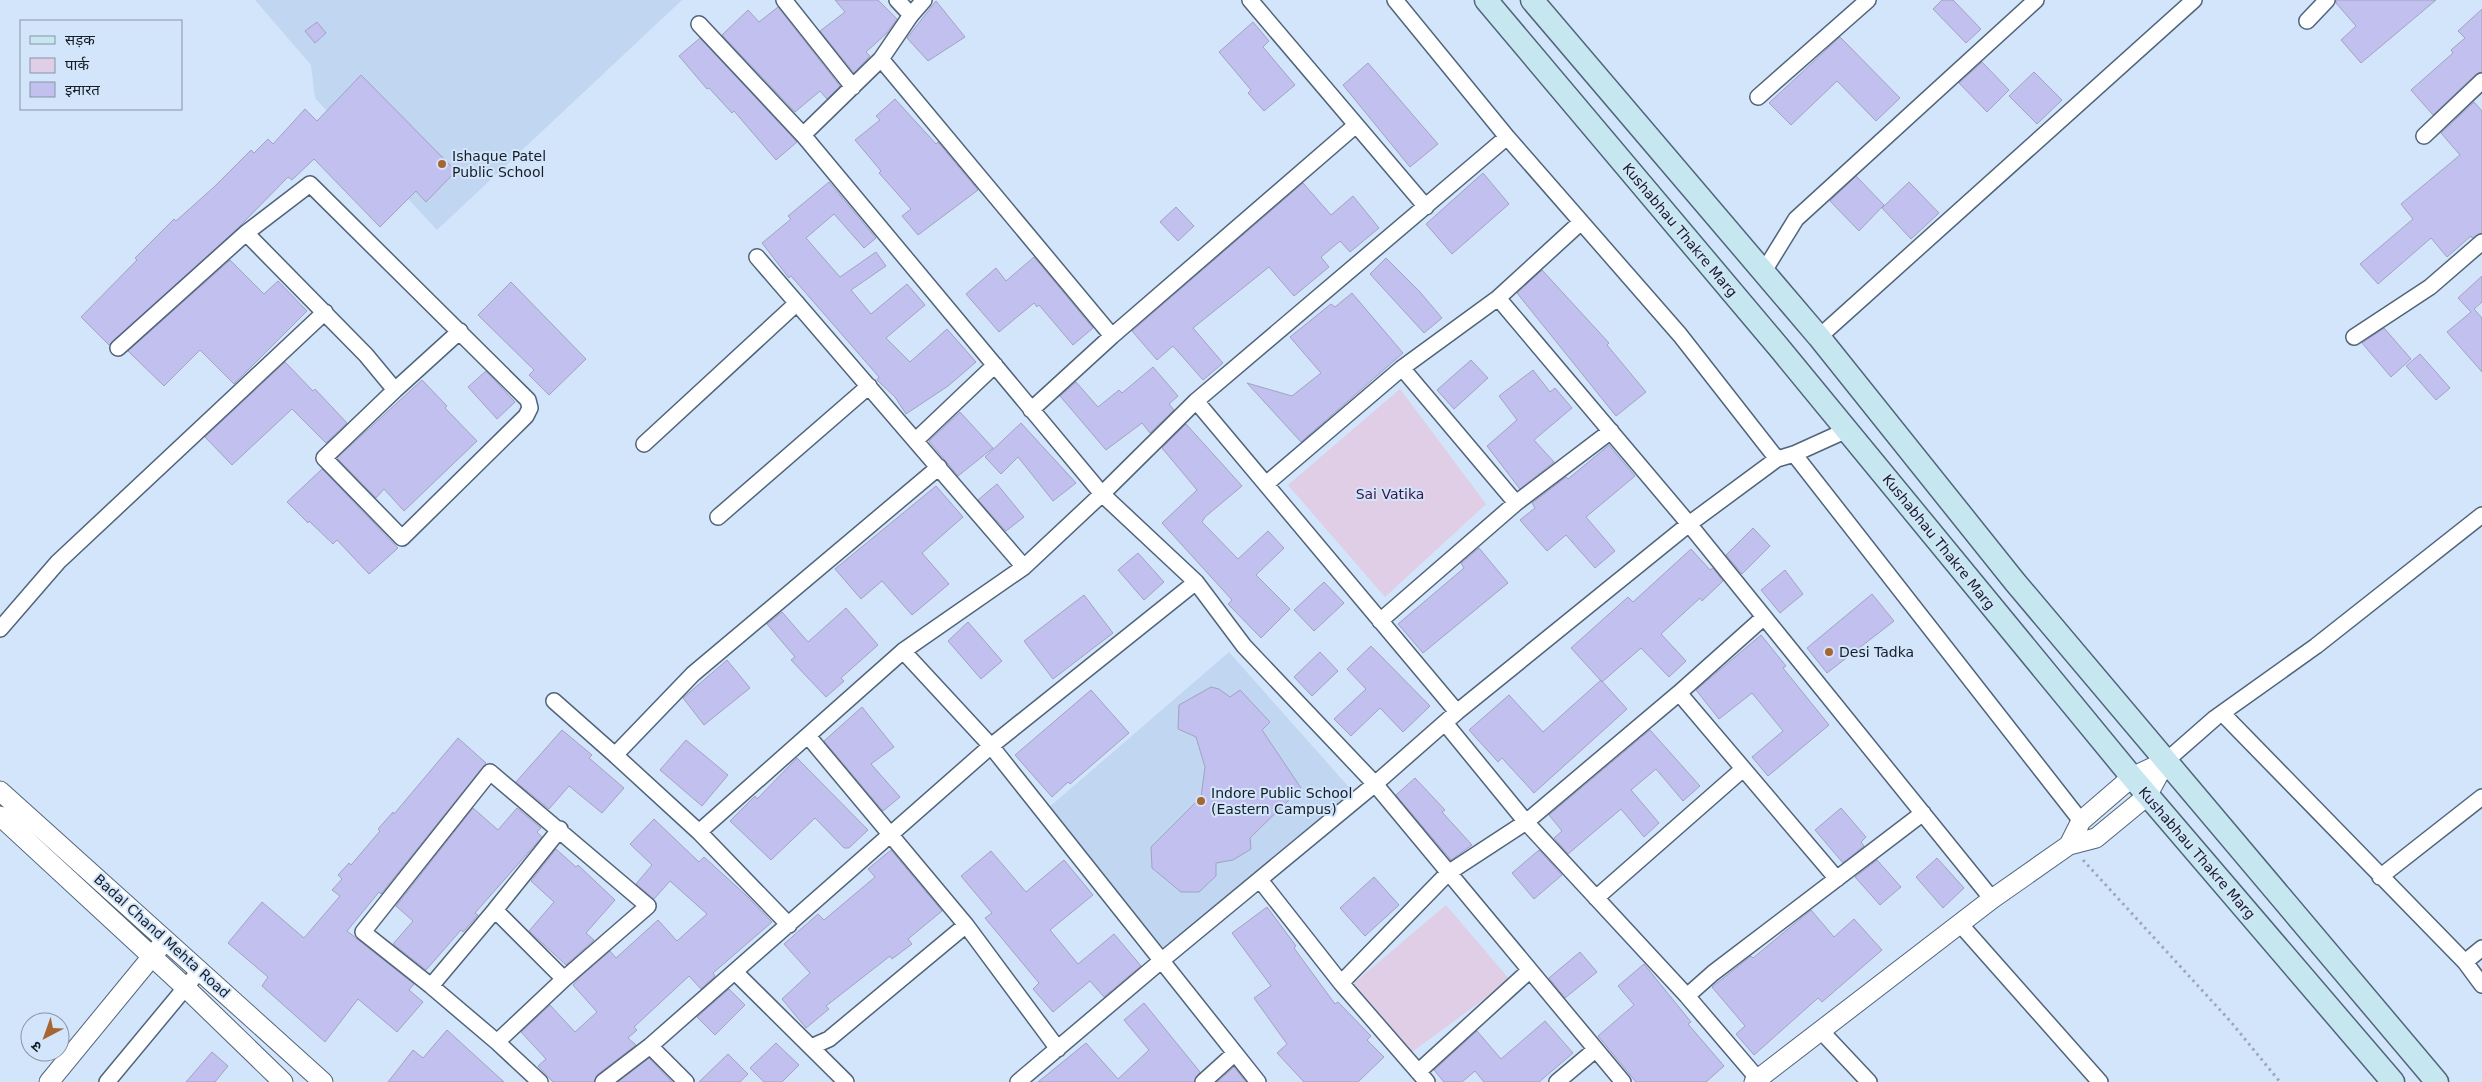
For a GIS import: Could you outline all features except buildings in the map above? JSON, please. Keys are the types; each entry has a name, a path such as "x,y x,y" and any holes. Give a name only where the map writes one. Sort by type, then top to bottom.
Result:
{"main road":[{"name":"Kushabhau Thakre Marg","path":"1486,0 1847,430 2147,796 2392,1082"},
{"path":"1532,0 1764,271 2015,582 2437,1082"}],"street":[{"path":"784,0 853,88"},
{"path":"897,0 911,15"},
{"path":"803,135 881,59 911,15 924,0"},
{"path":"1250,0 1426,207"},
{"path":"1395,0 1507,136 1680,335 1776,459"},
{"path":"1758,97 1868,0"},
{"path":"1764,271 1796,218 2036,0"},
{"path":"1819,337 2194,0"},
{"path":"2308,21 2328,0"},
{"path":"699,24 803,135 1102,494 1196,582 1244,646 1375,784 1623,1082"},
{"path":"881,59 1112,336"},
{"path":"2424,136 2482,81"},
{"path":"1031,410 1112,336 1356,124"},
{"path":"699,832 903,651 1024,567 1102,494 1196,401 1426,207 1507,136"},
{"path":"118,348 246,233 310,184 460,331 528,400 530,408 526,416 402,538 324,458 460,331"},
{"path":"1266,484 1402,368 1498,298 1581,222"},
{"path":"246,233 366,355 395,390"},
{"path":"2354,337 2430,287 2482,242"},
{"path":"757,257 1024,567"},
{"path":"1498,298 1689,524 1763,618 1992,899"},
{"path":"644,444 797,303"},
{"path":"0,629 58,562 325,312"},
{"path":"916,440 995,365"},
{"path":"1402,368 1516,503"},
{"path":"718,516 869,386"},
{"path":"1196,401 1457,712"},
{"path":"1018,1082 1161,960 1375,784 1457,712 1689,524 1776,459 1794,454 1847,430"},
{"path":"1380,621 1516,503 1611,431"},
{"path":"1794,454 2081,821"},
{"path":"615,755 693,674 939,467"},
{"path":"2069,845 2081,821 2132,777 2166,761 2222,714 2316,646 2482,515"},
{"path":"602,1082 650,1046 992,746 1196,582"},
{"path":"1341,983 1448,873 1526,822 1679,693 1763,618"},
{"path":"903,651 992,746 1258,1082"},
{"path":"1679,693 1836,879"},
{"path":"554,701 699,832 789,924"},
{"path":"2222,714 2465,962 2482,985"},
{"path":"1445,723 1526,822 1688,996 1756,1081 1992,899 2069,845 2096,838 2147,796 2166,761"},
{"path":"808,736 966,925 1058,1049"},
{"path":"1596,898 1743,769"},
{"path":"497,1042 564,979 648,906 490,772 363,932 497,1042 540,1082"},
{"name":"Badal Chand Mehta Road","path":"0,791 323,1082"},
{"path":"2380,877 2482,797"},
{"path":"1688,996 1713,974 1922,813"},
{"path":"0,816 151,958 186,988 283,1082"},
{"path":"430,986 496,910 560,830"},
{"path":"1260,880 1341,983 1423,1077 1530,971"},
{"path":"496,910 564,979"},
{"path":"1960,924 2100,1082"},
{"path":"811,1047 829,1039 966,925"},
{"path":"48,1082 166,940"},
{"path":"2465,962 2482,948"},
{"path":"107,1082 200,970"},
{"path":"735,972 846,1082"},
{"path":"1821,1031 1869,1082"},
{"path":"650,1046 686,1082"},
{"path":"1557,1082 1595,1050"},
{"path":"1203,1082 1234,1054"}],"path":[{"path":"2069,845 2230,1022 2280,1082"}],"shaded area":[{"name":"Ishaque Patel Public School","path":"255,0 682,0 437,230 315,98 311,65"},
{"name":"Indore Public School (Eastern Campus)","path":"1229,652 1355,794 1165,950 1047,809"}],"green space":[{"name":"Sai Vatika","path":"1400,389 1486,504 1385,597 1288,485"},
{"path":"1446,905 1510,980 1412,1052 1354,983"}],"place":[{"name":"Ishaque Patel Public School","path":"442,164"},
{"name":"Desi Tadka","path":"1829,652"},
{"name":"Indore Public School (Eastern Campus)","path":"1201,801"}]}
